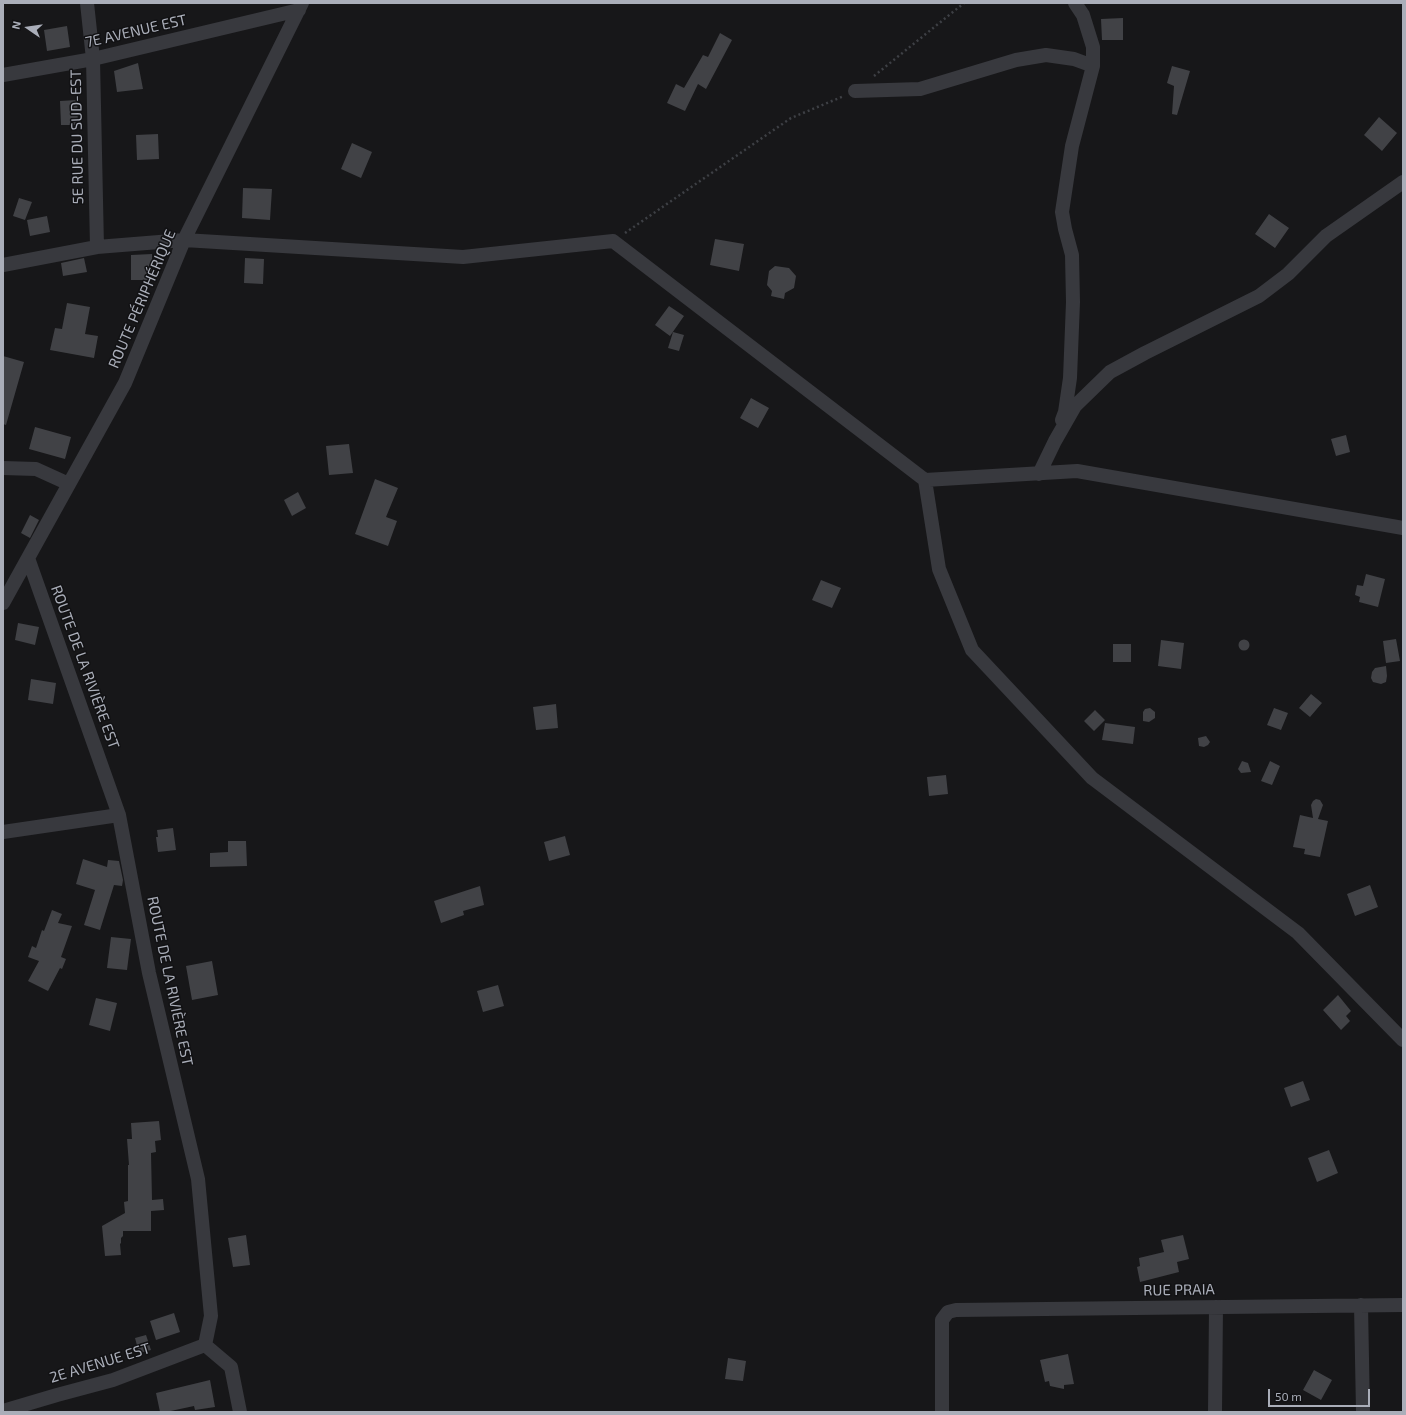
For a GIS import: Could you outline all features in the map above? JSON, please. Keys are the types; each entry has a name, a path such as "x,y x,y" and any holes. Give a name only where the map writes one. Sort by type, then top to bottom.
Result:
{"street":[{"name":"5E RUE DU SUD-EST","path":"87,3 93,59 97,247"},
{"path":"1055,441 1065,412 1070,378 1073,309 1072,255 1062,212 1072,146 1093,66 1093,48 1083,15 1075,3"},
{"name":"7E AVENUE EST","path":"3,75 93,59 301,6"},
{"name":"ROUTE PÉRIPHÉRIQUE","path":"3,603 125,383 184,240 301,6"},
{"path":"855,91 920,89 1016,60 1046,55 1074,59 1093,66"},
{"path":"1039,474 1055,441 1075,406 1110,372 1260,296 1288,274 1326,236 1403,182"},
{"path":"3,265 97,247 184,240 463,257 613,241 925,480 1077,471 1403,528"},
{"path":"3,468 36,469 69,484"},
{"path":"925,480 938,569 972,650 1092,778 1298,933 1403,1040"},
{"name":"ROUTE DE LA RIVIÈRE EST","path":"28,558 119,815 149,973 198,1179 211,1316 205,1345"},
{"path":"3,832 119,815"},
{"name":"RUE PRAIA","path":"942,1412 942,1320 948,1312 956,1310 1403,1304"},
{"path":"1361,1305 1363,1412"},
{"path":"1215,1412 1216,1307"},
{"path":"205,1345 230,1367 240,1412"},
{"name":"2E AVENUE EST","path":"3,1411 57,1394 113,1380 205,1345"}],"path":[{"path":"873,77 964,3"},
{"path":"613,241 791,118 855,91"}],"building":[{"path":"1123,18 1123,40 1102,40 1101,19"},
{"path":"67,26 70,47 47,51 44,30"},
{"path":"720,33 732,40 706,89 698,84 685,111 667,103 676,84 684,88 703,55 708,57"},
{"path":"138,63 143,89 117,92 114,71"},
{"path":"1172,66 1190,71 1177,115 1172,114 1174,86 1167,83"},
{"path":"77,100 78,125 61,125 60,101"},
{"path":"1379,117 1397,133 1382,151 1364,135"},
{"path":"158,134 159,159 137,160 136,135"},
{"path":"352,143 372,152 361,178 341,169"},
{"path":"243,188 272,189 270,220 242,218"},
{"path":"19,198 32,202 25,220 13,216"},
{"path":"1269,214 1289,228 1275,248 1255,234"},
{"path":"47,216 50,232 30,236 27,220"},
{"path":"715,239 744,244 739,271 710,265"},
{"path":"152,254 152,280 131,280 131,255"},
{"path":"84,258 87,272 63,276 61,263"},
{"path":"245,258 264,259 263,284 244,283"},
{"path":"775,266 789,268 796,276 794,288 785,293 784,299 771,296 772,291 767,285 769,271"},
{"path":"67,303 90,307 85,334 98,336 94,358 50,350 55,328 62,329"},
{"path":"669,306 684,316 670,336 655,325"},
{"path":"673,332 684,335 679,351 668,348"},
{"path":"3,356 24,362 6,425 3,424"},
{"path":"751,398 769,408 758,428 740,418"},
{"path":"35,427 71,437 65,459 29,449"},
{"path":"1346,435 1350,452 1336,456 1331,439"},
{"path":"349,444 353,473 329,475 326,446"},
{"path":"375,479 398,488 386,517 397,521 388,546 355,534"},
{"path":"298,492 306,508 292,516 284,500"},
{"path":"30,515 39,520 30,538 21,533"},
{"path":"1366,574 1385,579 1378,607 1359,602 1360,597 1355,595 1357,585 1363,586"},
{"path":"821,580 841,588 832,608 812,600"},
{"path":"18,623 39,627 35,645 15,640"},
{"path":"1244,639 1248,641 1250,645 1248,649 1244,651 1240,649 1238,645 1240,641"},
{"path":"1396,639 1400,661 1386,663 1383,641"},
{"path":"1161,640 1184,643 1181,669 1158,666"},
{"path":"1113,644 1131,644 1131,662 1113,662"},
{"path":"1386,666 1386,682 1381,684 1373,682 1371,678 1372,672 1375,668"},
{"path":"31,679 56,683 53,704 28,700"},
{"path":"1311,694 1322,703 1310,717 1299,708"},
{"path":"556,704 558,728 536,730 533,707"},
{"path":"1150,708 1155,712 1155,718 1149,722 1143,721 1143,712 1145,709"},
{"path":"1274,708 1288,713 1281,730 1267,725"},
{"path":"1095,710 1105,720 1094,731 1084,721"},
{"path":"1105,723 1135,727 1133,744 1102,740"},
{"path":"1206,736 1210,742 1208,745 1204,747 1199,746 1198,738"},
{"path":"1242,761 1248,763 1251,772 1241,773 1238,769"},
{"path":"1270,761 1280,766 1272,785 1261,781"},
{"path":"946,775 948,794 929,796 927,777"},
{"path":"1316,799 1320,800 1323,805 1318,819 1328,821 1320,857 1304,854 1305,849 1293,847 1300,815 1313,818 1311,805"},
{"path":"173,828 176,850 158,852 156,837 158,837 157,830"},
{"path":"565,836 570,855 549,861 544,842"},
{"path":"228,841 246,841 247,866 210,867 210,853 228,852"},
{"path":"83,859 107,867 108,860 119,861 123,880 122,886 114,885 100,930 84,925 95,890 76,884"},
{"path":"1370,885 1378,907 1355,916 1347,894"},
{"path":"480,886 484,905 463,911 464,915 441,923 434,901"},
{"path":"52,910 62,914 58,923 72,926 61,957 66,959 62,969 60,968 48,991 28,981 39,961 28,957 32,946 36,948 42,930 44,931"},
{"path":"111,937 131,939 127,970 107,968"},
{"path":"212,961 218,995 192,1000 186,966"},
{"path":"498,985 504,1006 483,1012 477,991"},
{"path":"1338,995 1351,1011 1346,1016 1350,1021 1341,1030 1323,1010"},
{"path":"96,998 117,1003 110,1031 89,1025"},
{"path":"1303,1081 1310,1100 1291,1107 1284,1088"},
{"path":"159,1121 161,1140 155,1141 156,1152 151,1153 152,1200 163,1199 164,1210 151,1211 151,1231 123,1231 120,1244 121,1255 105,1256 102,1226 125,1213 124,1202 128,1201 129,1165 127,1139 132,1139 131,1123"},
{"path":"1329,1150 1338,1173 1317,1182 1308,1158"},
{"path":"246,1235 250,1265 233,1267 228,1238"},
{"path":"1183,1235 1189,1259 1177,1262 1179,1272 1140,1282 1137,1267 1140,1266 1139,1258 1164,1252 1161,1240"},
{"path":"174,1313 180,1332 156,1340 150,1321"},
{"path":"146,1335 151,1350 139,1353 135,1338"},
{"path":"1068,1354 1074,1384 1064,1385 1064,1389 1050,1386 1049,1381 1045,1382 1040,1360"},
{"path":"728,1358 746,1361 743,1381 725,1379"},
{"path":"1314,1370 1332,1380 1321,1400 1303,1390"},
{"path":"210,1380 215,1407 195,1410 194,1406 160,1412 156,1393"}]}
